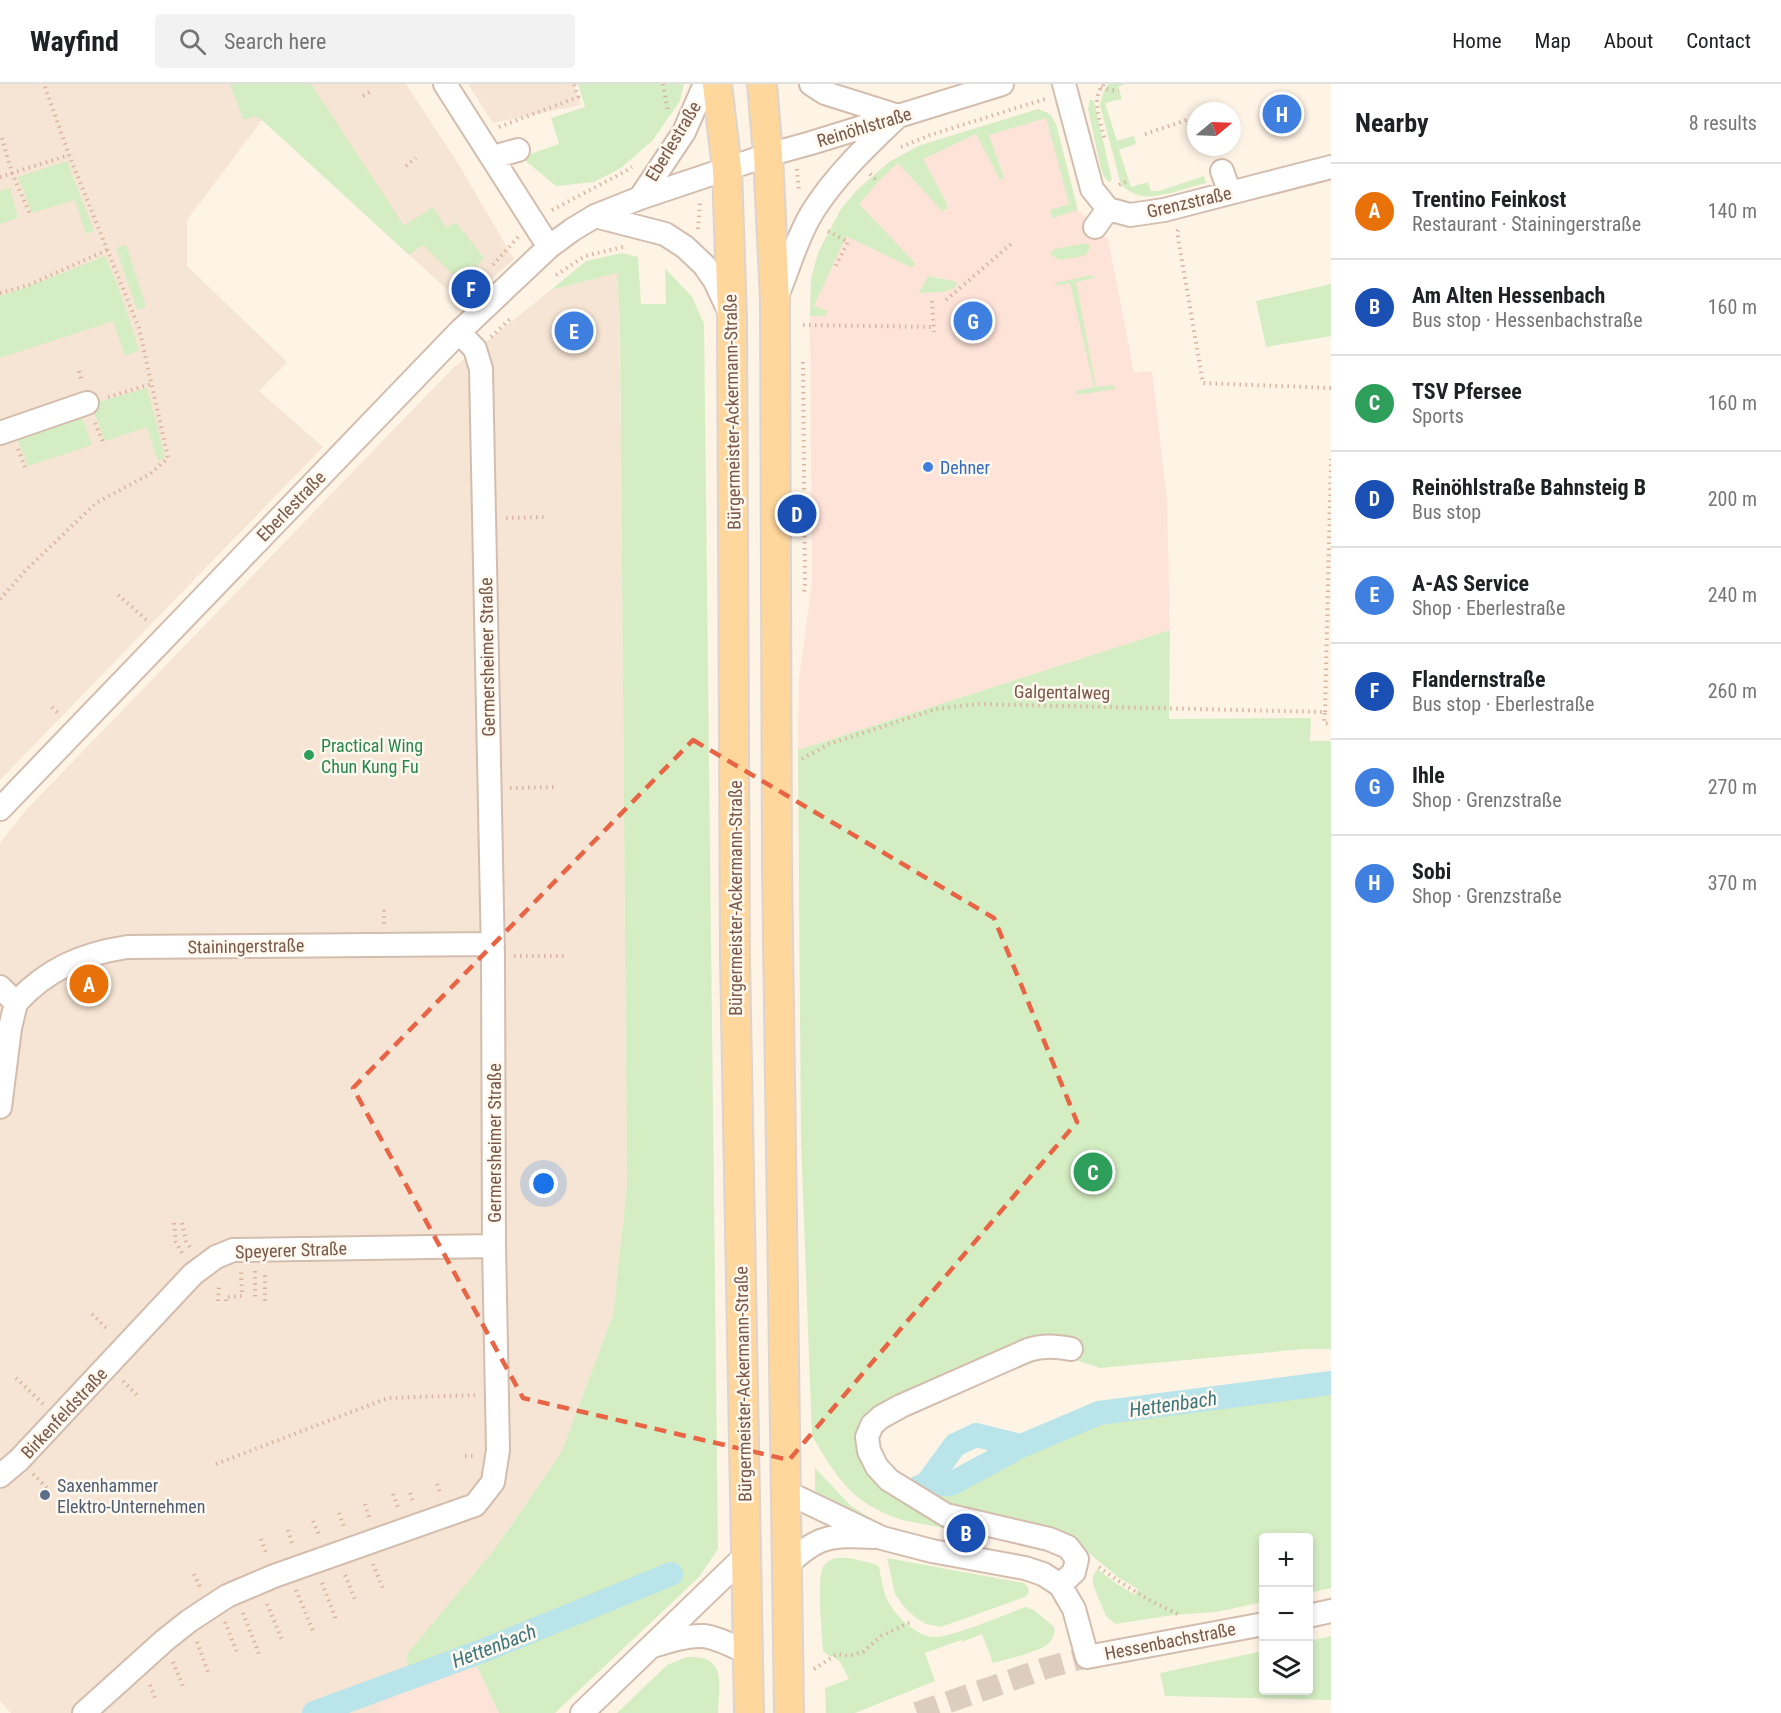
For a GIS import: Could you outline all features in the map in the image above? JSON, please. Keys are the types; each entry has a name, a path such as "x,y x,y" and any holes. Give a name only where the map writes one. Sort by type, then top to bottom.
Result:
{"main road":[{"name":"Bürgermeister-Ackermann-Straße","path":"717,84 727,168 732,318 735,948 749,1713"},
{"path":"762,84 775,301 777,856 788,1708"}],"street":[{"path":"445,84 549,247"},
{"name":"Eberlestraße","path":"640,198 684,132 705,84"},
{"path":"775,301 815,207 844,169 898,116 825,93 811,84"},
{"name":"Reinöhlstraße","path":"727,168 1002,84"},
{"name":"Grenzstraße","path":"1065,88 1101,218 1164,210 1331,167"},
{"path":"493,157 518,150"},
{"name":"Eberlestraße","path":"0,809 459,332 549,247 595,216 727,168"},
{"path":"1222,171 1230,193"},
{"path":"595,216 665,234 685,247 715,281 732,318"},
{"name":"Germersheimer Straße","path":"84,1713 165,1640 226,1597 258,1582 475,1505 493,1482 498,1450 494,1246 493,950 481,369 475,349 459,332"},
{"path":"0,433 85,392"},
{"name":"Stainingerstraße","path":"8,995 26,991 52,972 96,952 127,947 493,950"},
{"path":"0,1107 10,1028 8,995"},
{"name":"Speyerer Straße","path":"126,1347 193,1274 216,1257 233,1250 494,1246"},
{"path":"786,1568 808,1546 829,1538 851,1536 882,1538 932,1551 1025,1568 1043,1574 1060,1586 1074,1572 1077,1559 1068,1547 1049,1539 946,1515 889,1480 869,1451 867,1437 872,1425 901,1406 1028,1350 1039,1346 1049,1346 1071,1350"},
{"name":"Birkenfeldstraße","path":"0,1476 19,1460 126,1347"},
{"path":"784,1491 882,1538"},
{"path":"582,1713 746,1555"},
{"name":"Hessenbachstraße","path":"1060,1586 1074,1609 1087,1657 1259,1625"},
{"path":"1313,1615 1331,1611"},
{"path":"651,1646 676,1639 704,1636 748,1653"}],"path":[{"path":"0,599 27,569 96,503 150,474 168,458 139,328 69,155 44,84"},
{"path":"478,134 578,98 574,84"},
{"path":"663,84 669,116"},
{"path":"1106,146 1097,105 1103,85 1110,90 1119,91"},
{"name":"Reinöhlstraße","path":"899,148 1065,88"},
{"path":"363,96 373,90"},
{"path":"1145,134 1187,120"},
{"path":"2,138 12,173 30,214"},
{"path":"0,177 69,155"},
{"path":"406,166 416,158"},
{"name":"Eberlestraße","path":"533,221 633,166"},
{"path":"1127,193 1118,184 1128,180"},
{"path":"822,228 848,242 835,267"},
{"path":"1177,232 1203,383 1331,388"},
{"path":"946,300 1011,244"},
{"path":"554,276 585,256 625,247"},
{"path":"0,293 29,285 107,250"},
{"path":"803,325 934,329 932,301"},
{"path":"79,371 85,392 151,384"},
{"path":"96,425 103,442"},
{"path":"19,453 26,467"},
{"path":"1331,459 1329,626 1324,723 1331,724"},
{"path":"484,518 544,517"},
{"path":"118,595 165,637"},
{"name":"Galgentalweg","path":"802,760 829,744 936,709 978,704 1325,712"},
{"path":"490,788 554,787"},
{"path":"493,950 567,956"},
{"path":"174,1223 176,1242 193,1274"},
{"path":"252,1250 255,1300"},
{"path":"252,1250 265,1301"},
{"path":"226,1301 226,1297 242,1296 252,1250"},
{"path":"16,1378 58,1419"},
{"path":"216,1464 388,1398 497,1394"},
{"path":"1068,1547 1083,1554 1117,1581 1157,1605 1185,1618"},
{"path":"336,1554 356,1602"},
{"path":"313,1562 338,1622"},
{"path":"288,1571 313,1631"},
{"path":"258,1582 283,1642"},
{"path":"226,1597 259,1654"},
{"path":"226,1597 238,1655"},
{"path":"189,1621 208,1672"},
{"path":"813,1669 837,1654 849,1656 863,1652 881,1636 911,1622"}],"highlighted area":[{"path":"693,740 994,918 1077,1122 789,1460 523,1398 353,1088"}],"shaded area":[{"path":"0,84 406,84 459,165 514,259 463,304 262,120 187,220 187,266 287,362 259,391 323,447 0,780"},
{"path":"468,84 574,84 581,105 493,123"},
{"path":"1038,109 1050,114 1056,124 1078,210 1108,239 1134,373 1152,371 1167,500 1170,630 798,750 799,679 812,582 810,316 811,279 818,253 841,209 856,191 889,162 921,145"},
{"path":"617,272 620,322 627,1186 613,1315 561,1453 494,1550 406,1655 408,1668 368,1685 381,1713 11,1713 0,1701 0,843 27,809 453,368 551,290"},
{"path":"474,1661 499,1713 381,1713 374,1698"}],"green space":[{"path":"230,84 311,84 404,226 433,207 446,228 456,222 484,258 462,284 423,245 409,255 262,120 254,116 243,119"},
{"path":"578,84 684,84 680,101 653,140 621,168 594,182 556,186 521,157 559,144 551,118 585,107"},
{"path":"1109,84 1125,84 1118,87 1122,99 1105,103 1117,141 1134,136 1136,144 1119,150 1131,187 1148,182 1151,191 1159,191 1204,176 1206,183 1148,196 1135,194 1121,185 1100,105 1104,90"},
{"path":"1090,99 1094,101 1112,180 1109,182 1101,169 1088,109"},
{"path":"1038,109 1050,114 1056,124 1078,210 1052,218 1050,210 1069,204 1046,118 989,135 1004,178 1000,180 976,134 923,159 948,206 943,212 898,163 859,204 915,263 912,268 846,236 814,306 828,311 826,316 810,316 811,279 818,253 841,209 856,191 889,162 921,145"},
{"path":"67,161 94,231 86,234 75,200 32,213 18,177"},
{"path":"10,188 18,218 0,224 0,191"},
{"path":"1087,243 1090,246 1084,256 1059,260 1050,254 1054,249"},
{"path":"126,245 146,307 137,310 116,248"},
{"path":"622,253 638,257 641,304 666,304 665,268 692,297 704,324 718,1549 699,1577 555,1713 499,1713 467,1646 408,1668 406,1655 494,1550 561,1453 613,1315 627,1186 620,322 617,273 551,290 586,261"},
{"path":"105,256 118,286 139,350 125,356 113,321 0,358 0,296"},
{"path":"1092,275 1094,278 1076,282 1096,387 1114,385 1115,389 1077,395 1076,391 1094,387 1070,283 1055,286 1055,283"},
{"path":"928,276 954,281 957,284 955,288 944,292 919,293"},
{"path":"1331,284 1331,336 1266,347 1256,301"},
{"path":"147,388 165,457 158,461 147,427 105,441 91,404"},
{"path":"82,417 92,445 28,466 17,438"},
{"path":"1170,630 1169,719 1311,718 1310,741 1331,741 1331,1349 1304,1349 1100,1368 1057,1354 864,1426 887,1485 1047,1548 902,1520 870,1506 848,1488 838,1477 812,1436 801,1142 798,750"},
{"path":"1331,1390 1331,1588 1313,1592 1313,1533 1259,1533 1259,1603 1216,1612 1173,1615 1116,1624 1106,1616 1093,1585 1093,1577 1097,1569 1135,1595 1138,1589 1119,1578 1077,1543 947,1507 930,1495 960,1484 1100,1418 1151,1410"},
{"path":"815,1468 851,1506 877,1522 815,1498"},
{"path":"835,1558 849,1558 879,1567 884,1591 892,1608 910,1627 925,1635 940,1637 951,1634 1025,1607 1034,1610 1053,1626 1055,1629 1053,1636 1049,1643 1039,1649 993,1663 982,1634 962,1642 961,1640 925,1653 935,1681 855,1713 826,1713 825,1688 849,1679 840,1662 823,1651 821,1577 824,1566"},
{"path":"887,1558 1024,1583 1029,1593 1025,1597 940,1627 926,1624 904,1607 895,1594"},
{"path":"1331,1636 1331,1700 1165,1696 1160,1673 1259,1652 1259,1695 1313,1695 1313,1640"},
{"path":"687,1657 706,1659 715,1666 719,1679 718,1713 617,1713 667,1665"}],"waterway":[{"name":"Hettenbach","path":"926,1485 955,1445 976,1435 1021,1446 1099,1413 1331,1383"},
{"name":"Hettenbach","path":"919,1487 951,1484 1021,1446"},
{"name":"Hettenbach","path":"314,1713 485,1650 671,1574"}],"tunnel":[{"path":"917,1713 1046,1668 1087,1657"}],"place":[{"name":"Sobi","path":"1282,114"},
{"name":"Flandernstraße","path":"471,289"},
{"name":"Ihle","path":"973,321"},
{"name":"A-AS Service","path":"574,331"},
{"name":"Dehner","path":"928,467"},
{"name":"Reinöhlstraße Bahnsteig B","path":"797,514"},
{"name":"Practical Wing Chun Kung Fu","path":"309,755"},
{"name":"Trentino Feinkost","path":"89,984"},
{"name":"TSV Pfersee","path":"1093,1172"},
{"name":"Saxenhammer Elektro-Unternehmen","path":"45,1495"},
{"name":"Am Alten Hessenbach","path":"966,1533"}]}
